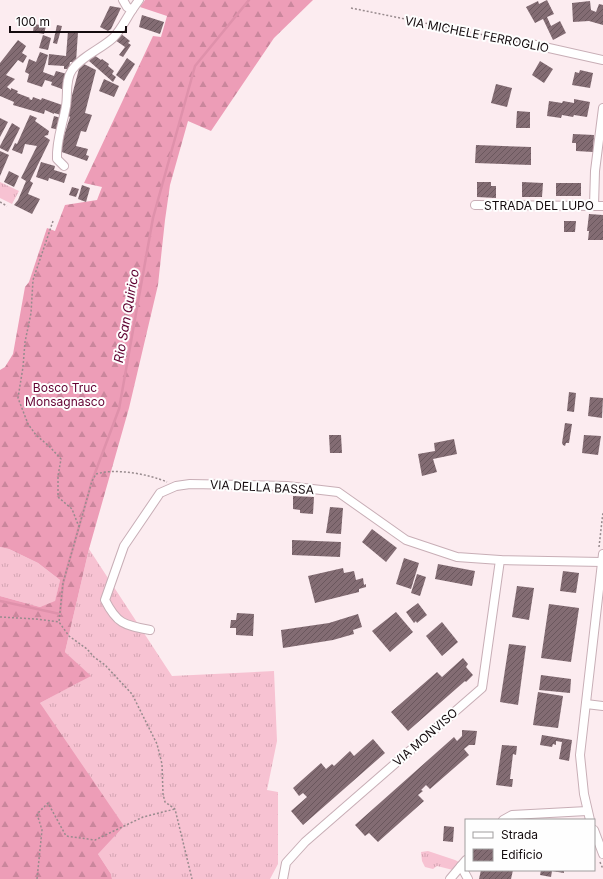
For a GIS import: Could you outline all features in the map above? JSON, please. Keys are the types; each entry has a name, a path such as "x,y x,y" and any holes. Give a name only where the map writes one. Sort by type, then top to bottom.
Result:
{"street":[{"path":"123,0 127,7 132,10"},
{"path":"64,166 57,159 56,151 57,140 66,105 70,74 78,64 112,38 139,0"},
{"name":"VIA MICHELE FERROGLIO","path":"531,44 603,60"},
{"path":"594,206 595,171 603,108"},
{"name":"STRADA DEL LUPO","path":"475,205 603,206"},
{"name":"VIA DELLA BASSA","path":"150,630 132,627 118,620 105,600 124,546 160,493 176,486 190,484 287,486 338,492 406,540 457,557 500,560 602,558"},
{"path":"590,819 582,781 580,755 602,558"},
{"name":"VIA MONVISO","path":"283,879 286,863 305,842 482,688 500,560"},
{"path":"586,704 603,706"},
{"path":"505,819 512,815 587,811"},
{"path":"595,833 603,854"},
{"path":"450,879 463,863"}],"path":[{"name":"VIA MICHELE FERROGLIO","path":"351,8 531,44"},
{"path":"0,202 7,206"},
{"path":"53,221 33,280 31,313 25,342 18,398 28,424 36,435 61,459 58,476 58,497 72,509 79,526"},
{"path":"176,486 146,475 117,472 103,472 96,474 92,481 63,583 59,622 69,636 106,665 132,694 157,744 162,764 163,794 165,802 175,809 192,879"},
{"path":"0,617 59,622"},
{"path":"37,879 42,830 37,814 48,803 66,836 95,840 143,817 175,809"}],"green space":[{"name":"Bosco Truc Monsagnasco","path":"145,0 313,0 274,38 211,131 188,121 170,185 158,285 129,408 89,549 65,652 91,676 40,703 124,826 98,854 111,874 112,879 0,879 0,596 40,607 55,601 60,580 38,563 9,549 0,547 0,370 5,367 13,354 25,287 29,282 47,228 55,231 65,205 97,200 102,187 84,183 153,36 161,37 167,16 140,7"},
{"path":"0,182 19,191 12,204 0,198"},
{"path":"0,547 9,549 38,563 60,580 55,602 40,607 0,596"},
{"path":"89,549 172,676 274,671 277,741 267,790 278,792 278,864 270,879 112,879 111,874 98,854 40,703 90,676 65,652"},
{"path":"428,851 459,862 453,870 437,866 433,869 425,867 422,861 421,852"}],"building":[{"path":"547,0 554,14 547,17 551,26 560,21 566,33 553,40 543,19 535,23 526,7 538,1 539,4"},
{"path":"590,1 591,10 596,12 599,4 603,5 603,25 589,21 573,22 572,3"},
{"path":"110,6 121,8 111,29 108,31 100,27"},
{"path":"142,15 164,22 160,34 139,27"},
{"path":"34,24 46,26 44,34 33,32"},
{"path":"57,25 62,26 57,44 53,43"},
{"path":"68,31 78,32 76,62 70,62 69,69 64,69 64,66 48,65 49,54 66,56"},
{"path":"120,33 130,41 128,43 131,45 123,57 119,55 125,47 115,40"},
{"path":"43,35 51,38 48,50 39,48"},
{"path":"18,40 26,46 22,53 27,56 23,63 18,60 6,75 15,79 7,87 11,90 11,88 18,91 17,93 32,100 33,97 41,100 42,98 65,106 61,115 45,110 44,114 13,105 14,102 0,96 0,63"},
{"path":"40,52 48,55 43,72 54,76 56,71 67,74 62,89 51,85 52,82 45,80 42,87 27,82 29,74 25,72 29,59 36,62"},
{"path":"94,55 109,64 108,66 114,71 112,74 116,77 113,82 89,61"},
{"path":"127,58 135,64 124,81 116,75"},
{"path":"540,61 553,69 544,83 532,75"},
{"path":"84,64 96,70 85,113 92,115 86,132 81,131 76,146 88,149 86,155 89,156 87,161 59,151 70,117 67,114 80,65"},
{"path":"580,70 593,73 590,88 572,85 575,72 579,73"},
{"path":"104,79 119,86 114,97 99,91"},
{"path":"496,84 512,88 507,107 491,103"},
{"path":"574,99 590,102 587,117 574,115 573,117 562,115 561,118 547,116 549,101 574,103"},
{"path":"517,111 530,112 530,128 516,128"},
{"path":"30,115 37,118 35,121 49,131 48,135 44,136 50,140 30,181 33,183 28,194 40,199 32,214 14,205 18,200 26,181 21,178 37,146 25,144 22,154 12,150 15,143 17,144"},
{"path":"54,116 61,118 59,130 51,128"},
{"path":"0,118 8,122 0,137"},
{"path":"12,123 20,128 8,152 0,148 0,146"},
{"path":"573,134 594,135 593,152 576,151 576,143 572,143"},
{"path":"476,145 531,147 531,165 475,163"},
{"path":"0,151 9,155 0,176"},
{"path":"41,162 55,166 54,170 67,174 64,183 49,178 48,181 36,177"},
{"path":"9,171 19,176 14,187 4,182"},
{"path":"477,182 491,182 491,186 496,186 496,198 477,197"},
{"path":"522,182 543,183 542,197 522,197"},
{"path":"556,183 581,183 581,196 556,196"},
{"path":"82,185 90,188 86,202 78,199"},
{"path":"72,187 79,189 76,197 69,195"},
{"path":"589,214 603,215 603,240 588,240 589,231 587,231"},
{"path":"564,221 576,221 575,232 564,232"},
{"path":"569,392 576,393 574,412 567,411"},
{"path":"590,397 603,398 602,418 588,416"},
{"path":"565,423 572,424 569,443 566,443 565,446 562,443"},
{"path":"329,435 341,435 342,453 330,453"},
{"path":"584,435 601,436 598,455 582,453"},
{"path":"454,439 457,454 433,459 437,472 422,476 418,454 435,451 434,443"},
{"path":"293,496 314,497 313,514 300,513 300,510 293,509"},
{"path":"330,507 343,508 341,534 326,533"},
{"path":"372,529 397,548 386,562 362,542"},
{"path":"292,540 341,542 340,557 292,555"},
{"path":"404,558 419,563 411,589 396,584"},
{"path":"438,564 475,571 472,586 435,579"},
{"path":"343,568 344,573 354,571 356,580 363,578 364,585 366,584 366,587 359,589 359,592 315,603 308,576"},
{"path":"563,571 579,573 576,593 560,591"},
{"path":"417,574 426,577 420,596 411,593"},
{"path":"517,586 534,588 529,620 512,617"},
{"path":"418,603 427,615 417,623 416,621 414,623 406,612"},
{"path":"549,604 579,608 571,662 541,658"},
{"path":"396,612 413,632 390,652 372,631"},
{"path":"237,613 254,614 253,636 236,635 236,628 230,628 231,620 236,620"},
{"path":"358,614 362,627 353,630 354,634 333,640 283,648 281,630 329,623"},
{"path":"442,622 458,642 442,656 426,636"},
{"path":"509,644 526,646 518,705 500,702"},
{"path":"463,658 468,664 466,667 473,675 408,731 391,712 437,672 442,677"},
{"path":"541,675 571,679 570,693 539,690"},
{"path":"538,692 563,696 558,728 533,725"},
{"path":"462,730 477,731 475,745 469,745 464,749 469,755 430,789 426,785 421,790 423,791 418,795 424,801 378,842 369,833 365,836 355,825 454,737 457,741 462,736"},
{"path":"542,735 572,740 569,761 559,759 562,742 556,741 556,745 553,744 552,747 540,745"},
{"path":"373,739 385,753 303,825 291,811 307,797 303,793 299,796 293,788 321,763 326,769 332,764 334,766 350,751 354,756"},
{"path":"502,745 517,746 516,755 513,754 510,779 513,779 512,787 496,785"},
{"path":"444,826 454,827 453,842 443,841"},
{"path":"481,871 513,871 511,879 479,879"},
{"path":"541,871 552,871 551,877 540,875"},
{"path":"552,871 564,871 564,873"}],"waterway":[{"name":"Rio San Quirico","path":"0,601 60,614 63,583 92,481 119,409 153,218 195,66 249,0"}]}
